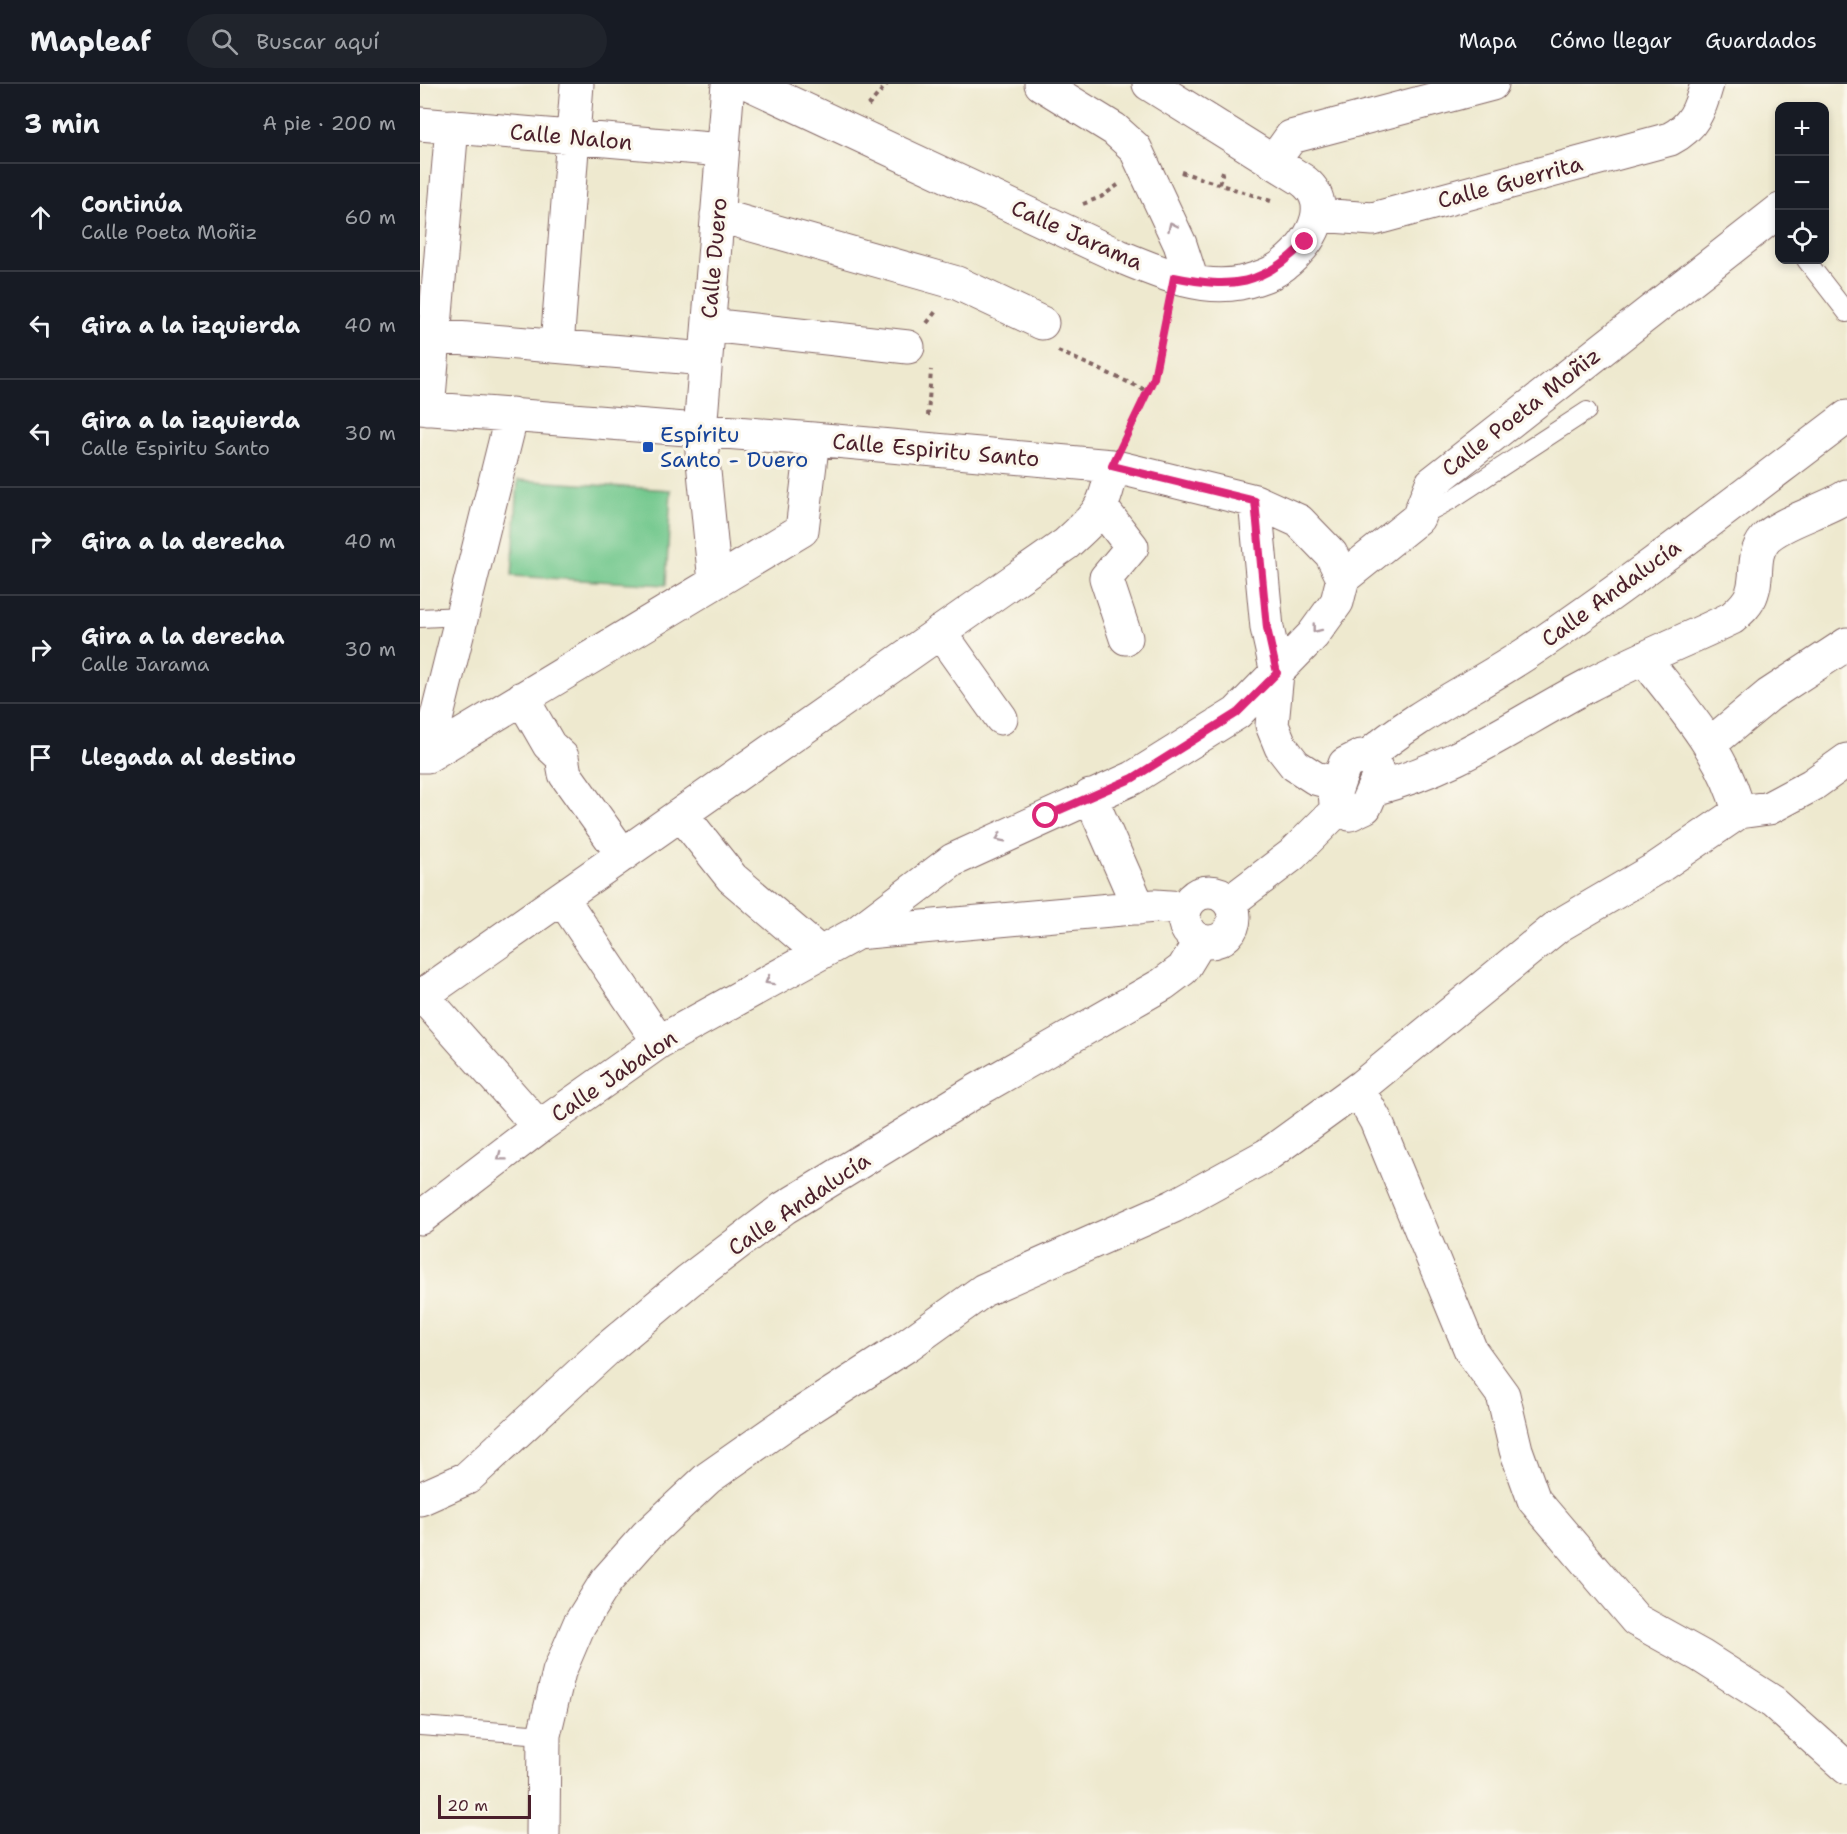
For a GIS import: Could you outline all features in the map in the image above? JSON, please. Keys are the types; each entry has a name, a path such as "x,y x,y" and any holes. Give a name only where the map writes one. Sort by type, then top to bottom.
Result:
{"street":[{"path":"557,346 577,84"},
{"name":"Calle Duero","path":"715,582 700,431 728,84"},
{"name":"Calle Jarama","path":"750,84 1068,233 1183,279 1206,284 1239,283 1271,273 1305,242 1316,227 1318,215"},
{"path":"1041,84 1125,137 1141,160 1180,244 1183,279"},
{"path":"1273,162 1291,136 1492,84"},
{"name":"Calle Guerrita","path":"1318,215 1373,219 1670,139 1684,132 1694,121 1707,84"},
{"path":"1161,87 1309,184 1318,202 1318,215"},
{"path":"424,408 436,125"},
{"name":"Calle Nalon","path":"436,125 722,150"},
{"path":"717,215 957,283 1042,323"},
{"name":"Calle Poeta Moñiz","path":"1342,578 1418,518 1432,483 1775,220"},
{"path":"708,325 908,347"},
{"path":"427,335 706,359"},
{"name":"Calle Espiritu Santo","path":"424,408 1112,466 1255,501 1299,521 1331,554 1342,578"},
{"path":"423,756 432,685 462,616 512,414"},
{"name":"Calle Andalucía","path":"1338,796 1342,769 1349,759 1366,757 1395,732 1526,654 1649,567 1847,417"},
{"path":"423,756 802,530 813,439"},
{"path":"539,1127 421,996 1066,544 1091,521 1101,507 1108,495 1112,466"},
{"path":"1373,789 1414,778 1452,763 1586,687 1732,618 1744,607 1752,593 1755,563 1766,539 1776,530 1833,506 1847,496"},
{"path":"1255,501 1267,628 1277,673 1272,725 1281,747 1295,765 1338,796 1350,814 1361,811 1379,775 1378,769 1366,757"},
{"path":"1101,507 1132,547 1106,578 1126,638"},
{"path":"682,815 732,878 820,953 855,934 953,860 1039,805 1090,796 1142,757 1237,713 1313,634 1337,602 1342,578"},
{"path":"940,632 1001,718"},
{"path":"1710,744 1769,695 1847,644"},
{"path":"1644,658 1710,744 1733,788 1739,812"},
{"path":"522,698 549,745 562,757 565,774 623,855"},
{"path":"543,1834 544,1735 559,1672 579,1625 607,1580 647,1535 708,1478 788,1422 906,1347 984,1290 1174,1206 1267,1155 1358,1089 1558,926 1657,867 1739,812 1769,808 1812,785 1847,760"},
{"path":"1090,796 1138,908"},
{"path":"1230,902 1292,855 1338,796"},
{"path":"1208,891 1218,893 1230,902 1234,916 1233,926 1220,940 1200,941 1186,928 1185,908 1198,893 1208,891"},
{"path":"561,898 659,1042"},
{"path":"855,934 1138,908 1185,908"},
{"name":"Calle Andalucía","path":"420,1499 467,1478 607,1349 688,1281 784,1208 976,1091 1163,984 1183,969 1200,941"},
{"name":"Calle Jabalon","path":"420,1218 539,1127 659,1042 820,953"},
{"path":"1358,1089 1376,1121 1471,1351 1503,1395 1516,1450 1534,1500 1636,1620 1701,1656 1773,1701 1847,1768"}],"lane":[{"path":"1809,264 1847,313"},
{"path":"1418,518 1451,500 1587,411"},
{"path":"420,618 462,616"},
{"path":"420,1726 544,1735"}],"path":[{"path":"1068,233 1078,206 1101,197 1125,181 1141,160 1318,215"},
{"path":"1112,466 1154,378 1183,279"},
{"path":"1042,323 1040,344 1148,391"}],"green space":[{"path":"518,480 671,490 666,585 512,576"}],"place":[{"name":"Espíritu Santo - Duero","path":"648,447"}],"route":[{"path":"1046,816 1133,778 1237,713 1277,673 1267,628 1255,501 1112,466 1154,378 1174,277 1206,284 1239,283 1271,273 1305,242"}]}
